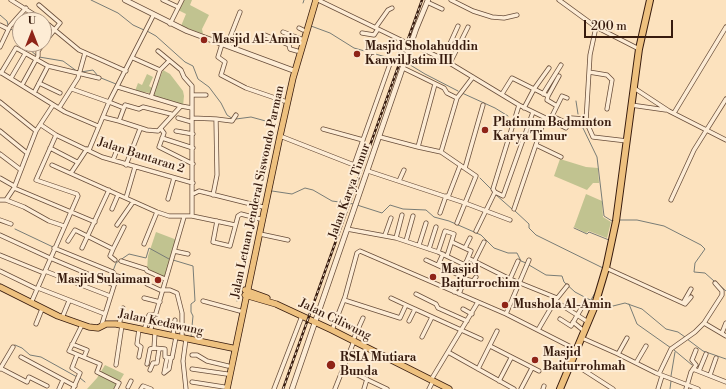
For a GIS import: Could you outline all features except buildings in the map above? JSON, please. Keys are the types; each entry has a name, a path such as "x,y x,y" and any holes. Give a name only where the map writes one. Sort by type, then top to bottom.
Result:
{"highway":[{"path":"560,389 582,338 596,301 606,268 616,221 627,140 630,105 639,49 650,0"}],"main road":[{"name":"Jalan Letnan Jenderal Siswondo Parman","path":"225,388 260,234 284,101 301,39 301,29 312,0"},
{"name":"Jalan Letnan Jenderal Siswondo Parman","path":"276,145 280,136 295,71 317,0"},
{"name":"Jalan Letnan Jenderal Siswondo Parman","path":"225,388 226,374 240,310 246,293 260,219 272,167"},
{"name":"Jalan Kedawung","path":"0,287 42,309 82,325 95,328 101,327 108,323 232,348"},
{"name":"Jalan Ciliwung","path":"246,293 274,302 354,340 449,389"}],"street":[{"path":"11,0 18,2 31,12"},
{"path":"125,0 170,24 292,70"},
{"path":"163,0 178,7"},
{"path":"170,24 182,0"},
{"path":"280,136 292,139 353,165 355,164 391,60 398,59 405,42 317,0"},
{"path":"452,0 473,11 492,17 504,18 517,15"},
{"path":"558,0 596,27 639,49"},
{"path":"428,1 442,9"},
{"name":"Jalan Karya Timur","path":"292,389 411,44 428,1"},
{"path":"40,5 60,22 52,32"},
{"path":"0,47 8,30 26,8"},
{"path":"362,33 374,35 388,10 392,8"},
{"path":"240,12 218,58 225,62 221,75 246,88 284,101"},
{"path":"71,173 77,162 82,159 88,149 109,102 133,58 153,16"},
{"path":"0,25 8,30"},
{"path":"443,59 458,26"},
{"path":"596,27 590,56 586,119 593,137 627,140"},
{"path":"674,113 726,27"},
{"path":"450,63 468,28"},
{"path":"54,29 84,53 126,71"},
{"path":"283,32 301,39"},
{"path":"265,36 289,45 290,49 297,51"},
{"path":"411,44 443,59 524,108 566,128 571,118 586,119"},
{"path":"98,126 53,105 0,72 15,48 48,66 99,78"},
{"path":"158,51 180,70 183,77 191,84 194,183 192,216"},
{"path":"22,85 38,56 37,52"},
{"path":"59,108 72,89 79,73 84,53"},
{"path":"10,78 25,54"},
{"path":"133,58 160,70"},
{"path":"151,95 160,70 162,70 169,61"},
{"path":"543,94 561,65"},
{"path":"34,92 48,66"},
{"path":"403,68 444,88 449,95 457,98"},
{"path":"524,108 534,89 549,68"},
{"path":"589,72 607,75 612,80 607,109"},
{"path":"557,106 547,100 559,76"},
{"path":"441,152 457,98 473,77"},
{"path":"502,94 512,78 548,96"},
{"path":"39,83 60,93"},
{"path":"418,147 435,84"},
{"path":"118,86 151,95 180,106 192,108"},
{"path":"633,87 674,113 726,140"},
{"path":"72,89 124,108"},
{"path":"192,95 206,95"},
{"path":"514,210 536,145 548,119 552,116 562,96 567,98"},
{"path":"671,200 685,167 706,129 726,99"},
{"path":"0,102 36,131"},
{"path":"6,200 14,187 36,131 53,105"},
{"path":"119,121 125,105 139,109 143,107 171,114"},
{"path":"465,168 483,105"},
{"path":"476,231 495,192 493,189 519,105"},
{"path":"630,105 669,110"},
{"path":"103,117 151,131 161,129 171,114 180,106"},
{"path":"495,192 503,196 533,112"},
{"path":"552,116 569,124"},
{"path":"178,118 192,120 235,118"},
{"path":"213,195 218,175 216,119"},
{"name":"Jalan Bantaran 2","path":"41,125 56,135 113,160 194,183"},
{"path":"126,164 140,129"},
{"path":"161,129 164,134 158,147 193,164"},
{"path":"323,129 363,140"},
{"path":"0,131 27,153"},
{"path":"176,131 193,134"},
{"path":"31,303 71,212 77,194 36,179 56,135"},
{"path":"380,137 441,152 476,176 457,223"},
{"path":"162,138 193,148"},
{"path":"536,145 561,157"},
{"path":"50,148 77,162"},
{"path":"113,160 118,150"},
{"path":"0,154 21,170"},
{"path":"52,165 133,202 169,216 192,216 235,225"},
{"path":"440,213 460,166"},
{"path":"126,198 135,167"},
{"path":"399,181 404,170"},
{"path":"368,171 465,203 510,220"},
{"path":"0,178 14,187 95,222"},
{"path":"168,199 174,178"},
{"path":"194,183 199,192"},
{"path":"82,248 109,190"},
{"path":"193,194 199,192 263,207"},
{"path":"112,209 118,194"},
{"path":"0,200 6,200 64,226"},
{"path":"117,225 133,202"},
{"path":"144,244 157,212"},
{"path":"217,221 213,242 230,246 238,216 241,214 260,219"},
{"path":"396,238 402,215"},
{"path":"406,241 413,216"},
{"path":"154,348 147,330 148,316 155,315 160,302 165,279 184,217"},
{"path":"385,235 391,218"},
{"path":"0,220 11,224"},
{"path":"419,245 426,223"},
{"path":"115,260 110,256 124,227"},
{"path":"429,249 436,227"},
{"path":"347,229 367,234 385,235 406,241 438,252 465,265"},
{"path":"68,240 73,230 113,249"},
{"path":"438,252 445,231 455,234 445,255 438,265"},
{"path":"260,234 288,240"},
{"path":"0,235 50,258 115,284"},
{"path":"465,248 470,238"},
{"path":"452,242 471,251 454,292"},
{"path":"474,262 484,242"},
{"path":"54,248 113,272 116,277 115,284"},
{"path":"332,330 344,300 357,252 359,251 506,314 576,350"},
{"path":"174,252 188,254"},
{"path":"0,254 110,296"},
{"path":"468,258 556,300 588,322"},
{"path":"426,260 461,276"},
{"path":"120,261 146,269 146,271 165,279"},
{"path":"510,279 518,261"},
{"path":"506,314 528,263"},
{"path":"606,268 683,303 686,304 691,297"},
{"path":"0,271 38,289 105,314"},
{"path":"101,327 118,275 128,278"},
{"path":"459,294 465,279 473,281 476,277"},
{"path":"658,389 661,375 672,348 704,323 722,294 722,291 715,283"},
{"path":"148,284 176,293 182,313 183,361 186,389"},
{"path":"538,330 556,300 567,286"},
{"path":"683,303 691,289"},
{"path":"416,294 436,304 438,308 467,321"},
{"path":"144,298 160,302"},
{"path":"391,298 481,340"},
{"path":"344,300 400,318 406,305"},
{"path":"62,318 69,301"},
{"path":"204,301 240,310"},
{"path":"429,389 432,380 478,302"},
{"path":"560,319 570,326 585,302"},
{"path":"116,364 123,308"},
{"path":"409,321 415,308"},
{"path":"36,324 42,309"},
{"path":"463,310 472,314"},
{"path":"274,389 302,316"},
{"path":"422,337 432,317"},
{"path":"335,389 364,318"},
{"path":"139,357 141,347 137,344 154,320"},
{"path":"175,320 173,326 183,338"},
{"path":"573,322 584,331"},
{"path":"704,323 726,336"},
{"path":"722,333 726,323"},
{"path":"82,325 69,351 100,364 97,372 119,383 116,389"},
{"path":"478,369 497,331"},
{"path":"147,364 150,349 154,348 165,350 164,357 169,358 173,355 183,338"},
{"path":"582,338 687,387 698,389"},
{"path":"618,354 627,338"},
{"path":"72,344 87,350 84,357"},
{"path":"490,346 539,371"},
{"path":"636,363 646,346"},
{"path":"13,347 0,368 27,382 30,377 47,386"},
{"path":"150,370 153,363 158,363 159,349"},
{"path":"687,387 696,364 692,359 696,350"},
{"path":"448,352 514,389"},
{"path":"699,371 706,354"},
{"path":"21,357 63,380 74,388 79,377 79,372 72,368 78,355"},
{"path":"192,355 196,355 207,361 228,366"},
{"path":"499,381 511,358"},
{"path":"710,375 716,358"},
{"path":"571,362 612,389"},
{"path":"343,368 387,389"},
{"path":"522,389 532,368"},
{"path":"192,369 226,374"},
{"path":"693,369 726,382"},
{"path":"364,389 367,379"},
{"path":"59,389 63,380"},
{"path":"128,388 131,381"},
{"path":"192,382 225,388"},
{"path":"374,389 377,384"},
{"path":"141,389 143,386 151,389"}],"green space":[{"path":"183,0 192,0 190,5 209,15 202,29 203,34 181,26 186,14 178,10"},
{"path":"163,70 170,74 183,91 183,106 153,96"},
{"path":"147,74 153,77 149,86 152,88 150,93 135,91 138,83 142,85"},
{"path":"560,159 586,167 598,168 599,183 593,183 587,190 554,176"},
{"path":"586,194 602,201 603,217 611,222 607,238 589,231 586,233 574,227"},
{"path":"156,232 177,240 164,278 147,270 148,256"},
{"path":"105,365 124,374 115,389 87,389 97,378"}],"waterway":[{"path":"91,0 118,13 133,25 144,30"},
{"path":"0,15 7,21 8,25"},
{"path":"311,26 330,33 354,48 393,59"},
{"path":"147,31 156,36 185,62 193,66 198,79 209,87 221,103 227,115 233,119"},
{"path":"32,52 36,55"},
{"path":"39,57 63,61 78,72"},
{"path":"407,63 458,91"},
{"path":"81,72 93,70 98,76"},
{"path":"101,78 116,84"},
{"path":"462,93 495,108 508,116"},
{"path":"576,101 578,114"},
{"path":"236,119 251,117 273,123"},
{"path":"581,124 597,157 604,216 612,221"},
{"path":"480,178 492,190"},
{"path":"272,191 292,194 305,188 313,190 332,201 354,204"},
{"path":"495,194 512,209"},
{"path":"357,205 382,213 390,205 403,209 426,210 434,217 449,221 481,235 494,248 508,253 517,253 521,261 526,263"},
{"path":"515,211 529,224 529,228 536,235 603,268"},
{"path":"620,220 637,220 664,226 701,245 705,249 695,263 694,272 705,273 714,281"},
{"path":"574,228 587,234 589,232 609,240"},
{"path":"15,229 53,247"},
{"path":"113,271 116,263 129,254 146,258 149,248 169,259"},
{"path":"173,260 193,266 195,301 191,304 191,312 193,316 191,337"},
{"path":"529,265 546,275 562,276 564,282 575,292 594,302"},
{"path":"718,284 726,291"},
{"path":"237,301 240,289"},
{"path":"591,300 596,291"},
{"path":"599,301 609,307 625,303 642,309 666,329 678,332 685,337"},
{"path":"629,304 637,324 671,348"},
{"path":"687,339 703,351 726,359"},
{"path":"15,345 22,348 30,355 41,357 77,377"},
{"path":"674,350 692,365"},
{"path":"671,376 675,352"},
{"path":"80,378 85,382"},
{"path":"670,389 671,381"}],"railway":[{"path":"283,389 422,0"}],"place":[{"name":"Masjid Al-Amin","path":"204,40"},
{"name":"Masjid Sholahuddin Kanwil Jatim III","path":"357,54"},
{"name":"Platinum Badminton Karya Timur","path":"485,130"},
{"name":"Masjid Baiturrochim","path":"433,277"},
{"name":"Masjid Sulaiman","path":"158,280"},
{"name":"Mushola Al-Amin","path":"505,305"},
{"name":"Masjid Baiturrohmah","path":"535,360"},
{"name":"RSIA Mutiara Bunda","path":"331,365"}]}
